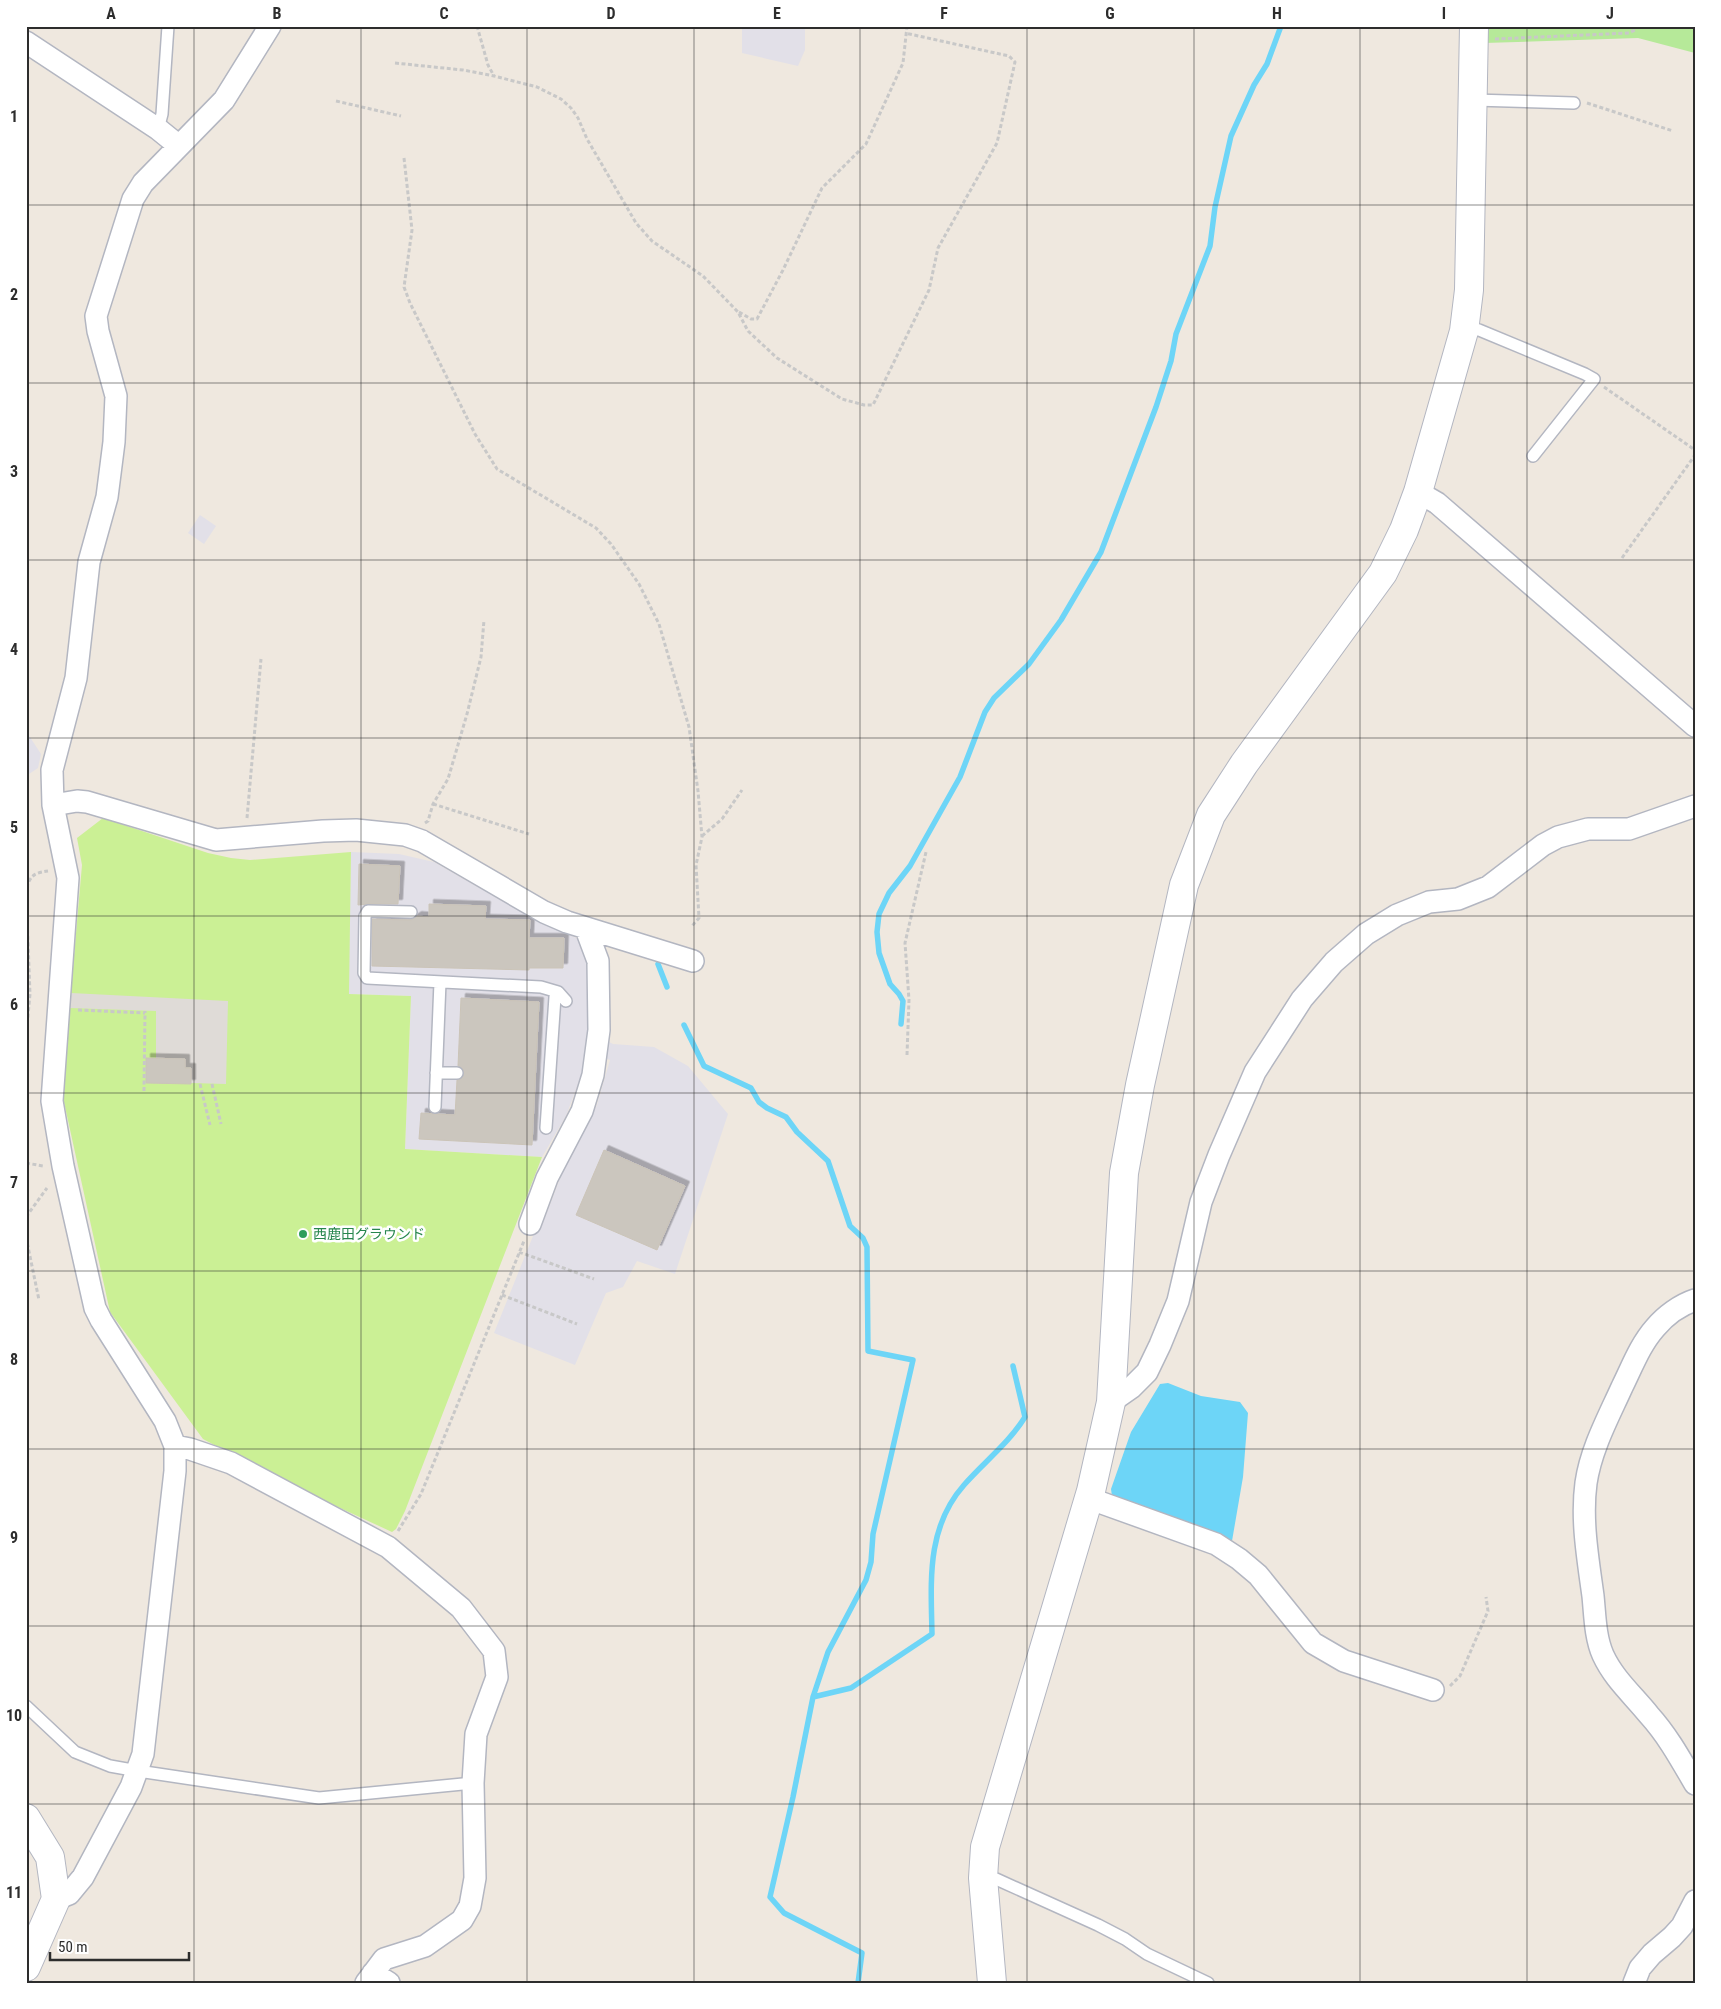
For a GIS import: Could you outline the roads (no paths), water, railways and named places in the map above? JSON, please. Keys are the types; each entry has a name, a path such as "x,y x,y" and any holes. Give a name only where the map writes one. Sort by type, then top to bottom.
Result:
{"street":[{"path":"56,1899 69,1894 82,1877 138,1771 142,1754 175,1471 175,1446 165,1421 95,1308 63,1166 52,1101 68,878 53,805 52,770 76,678 89,562 106,497 114,442 116,396 96,316 134,199 143,183 224,100 270,26"},
{"path":"992,1983 983,1860 1088,1498 1111,1402 1124,1173 1140,1085 1184,886 1211,815 1244,764 1383,573 1404,530 1418,492 1464,327 1469,290 1474,100 1480,33"},
{"path":"26,42 158,129 179,146"},
{"path":"1418,492 1436,503 1695,726"},
{"path":"53,805 77,801 87,802 216,840 246,839 323,830 356,830 405,835 422,841 544,912 586,929 693,961"},
{"path":"1111,1402 1147,1372 1160,1345 1178,1301 1201,1202 1255,1072 1302,999 1334,962 1366,934 1397,916 1428,902 1458,899 1488,887 1558,837 1588,829 1629,830 1695,806"},
{"path":"530,1224 547,1178 582,1111 593,1075 599,1030 598,961 586,929"},
{"path":"1695,1300 1687,1302 1656,1327 1636,1358 1606,1423 1591,1462 1586,1482 1585,1518 1597,1635 1603,1655 1622,1687 1649,1714 1675,1748 1695,1784"},
{"path":"175,1446 231,1463 388,1547 461,1608 494,1651 497,1678 476,1734 473,1783 475,1878 470,1906 462,1920 425,1946 384,1959 376,1979"},
{"path":"1088,1498 1216,1544 1258,1574 1313,1643 1344,1661 1433,1690"},
{"path":"26,1818 50,1857 56,1899 26,1967"},
{"path":"1634,1983 1640,1968 1682,1926 1695,1901"}],"lane":[{"path":"158,129 162,114 168,26"},
{"path":"1474,100 1574,103"},
{"path":"1464,327 1479,330 1594,379 1533,456"},
{"path":"411,912 368,911 365,916 364,973 367,978 541,986 558,992 566,1001"},
{"path":"435,1106 440,982"},
{"path":"546,1128 555,998 558,992"},
{"path":"436,1073 457,1073"},
{"path":"26,1706 75,1752 110,1766 138,1771 319,1798 473,1783"},
{"path":"983,1878 996,1879 1098,1925 1125,1939 1147,1954 1208,1983"}],"water":[{"path":"1168,1383 1201,1396 1240,1402 1248,1413 1243,1477 1232,1541 1191,1523 1112,1496 1111,1489 1131,1432 1160,1384"}],"waterway":[{"path":"901,1024 903,1001 890,984 879,953 877,932 879,914 889,893 910,866 960,777 985,712 994,698 1029,664 1061,620 1101,552 1156,407 1171,361 1176,334 1210,246 1215,207 1231,136 1254,85 1267,64 1281,26"},
{"path":"658,964 667,987"},
{"path":"684,1025 704,1066 751,1088 759,1102 786,1117 797,1132 828,1161 850,1226 863,1238 867,1247 868,1351 913,1360 873,1534 871,1562 866,1580 828,1652 813,1697 770,1897 784,1913 862,1953 858,1983"},
{"path":"813,1697 851,1688 932,1634 931,1594 933,1556 943,1519 964,1485 1004,1444 1025,1417 1013,1366"}],"place":[{"name":"西鹿田グラウンド","path":"303,1234"}]}
